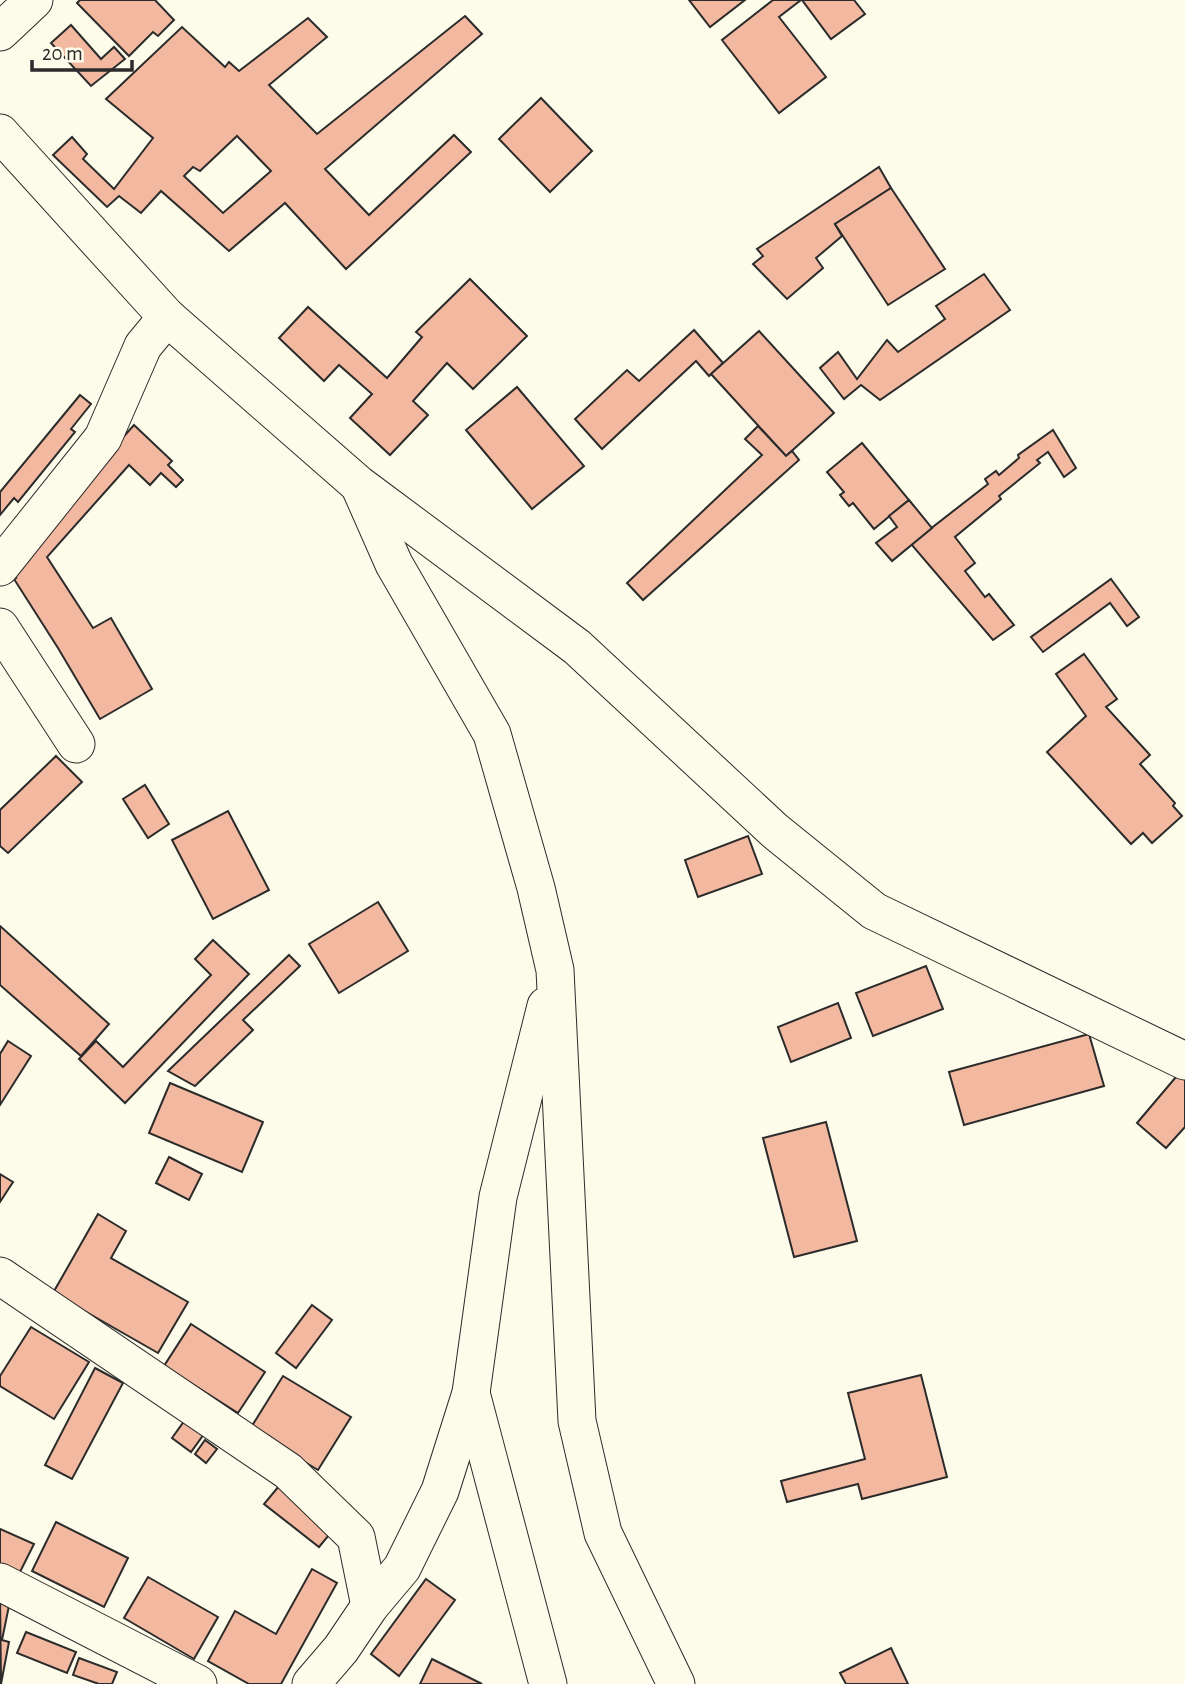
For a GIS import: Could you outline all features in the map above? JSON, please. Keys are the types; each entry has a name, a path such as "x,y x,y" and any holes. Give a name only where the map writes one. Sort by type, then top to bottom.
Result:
{"street":[{"path":"0,32 34,0"},
{"path":"0,133 167,317 358,484 577,647 775,831 874,911 1185,1061"},
{"path":"0,567 103,438 143,346 167,317"},
{"path":"358,484 394,565 492,733 536,888 555,970 577,1421 603,1533 676,1684"},
{"path":"0,627 76,744"},
{"path":"311,1684 402,1568 440,1490 471,1393 498,1197 555,970"},
{"path":"0,1276 288,1471 356,1537 370,1606"},
{"path":"471,1393 548,1684"},
{"path":"0,1582 198,1684"}],"building":[{"path":"80,0 155,0 174,20 158,36 153,32 129,56 77,3"},
{"path":"689,0 745,0 710,27"},
{"path":"773,0 801,0 779,17 826,77 779,113 722,40"},
{"path":"802,0 854,0 865,14 831,39"},
{"path":"465,16 482,34 325,169 369,215 454,135 471,152 346,269 285,203 229,251 161,191 141,213 119,196 107,207 53,155 72,137 87,154 83,159 114,189 153,138 106,99 182,27 225,67 229,62 239,71 308,18 327,37 269,85 317,134","holes":["237,136 271,171 223,213 184,176 193,167 200,171"]},
{"path":"71,25 101,59 114,47 125,59 91,86 51,43"},
{"path":"541,98 592,151 550,192 499,139"},
{"path":"879,167 891,188 835,224 842,236 816,258 823,268 787,299 753,264 763,256 757,249"},
{"path":"891,188 945,269 888,305 835,224"},
{"path":"984,274 1010,310 880,400 861,385 844,399 820,368 838,352 857,379 887,340 898,352 945,319 936,306"},
{"path":"470,279 527,336 473,389 447,363 413,401 428,415 390,455 350,418 372,394 339,365 324,381 279,338 308,307 387,378 422,337 416,332"},
{"path":"694,330 723,363 709,376 696,361 602,449 575,419 627,370 639,381"},
{"path":"759,331 834,413 786,456 711,374"},
{"path":"517,387 584,466 532,509 466,430"},
{"path":"80,395 91,404 71,429 75,432 18,502 14,498 0,515 0,492"},
{"path":"134,425 172,461 168,465 183,480 176,487 161,473 150,485 129,465 47,557 93,628 111,618 152,689 100,719 14,579 16,578 6,568"},
{"path":"758,426 786,456 792,451 799,460 643,600 627,583 762,455 745,439"},
{"path":"1053,430 1076,468 1064,477 1048,452 1037,460 1040,463 999,496 1001,499 955,537 975,563 965,571 985,597 989,594 1014,625 993,640 911,544 988,484 985,479 996,471 999,475 1019,458 1018,455"},
{"path":"862,443 909,500 874,529 853,503 849,506 840,495 844,492 827,472"},
{"path":"909,500 932,528 892,561 876,543 897,527 889,516"},
{"path":"1111,579 1139,617 1127,626 1110,603 1043,652 1031,637"},
{"path":"1084,654 1117,699 1106,707 1150,755 1140,764 1175,803 1173,806 1182,816 1152,843 1143,833 1131,844 1047,752 1086,716 1056,674"},
{"path":"56,756 82,782 8,853 0,846 0,810"},
{"path":"145,785 169,824 148,838 123,799"},
{"path":"228,811 269,890 213,919 172,840"},
{"path":"748,836 762,874 698,897 685,860"},
{"path":"378,902 408,951 339,993 309,944"},
{"path":"0,926 109,1024 81,1056 0,985"},
{"path":"213,940 249,974 125,1103 79,1059 96,1041 123,1067 211,975 195,959"},
{"path":"289,955 300,966 243,1020 253,1030 195,1086 168,1071"},
{"path":"926,966 943,1009 873,1036 856,993"},
{"path":"838,1003 851,1038 791,1062 778,1027"},
{"path":"1089,1034 1104,1086 964,1125 949,1072"},
{"path":"8,1041 31,1056 0,1105 0,1054"},
{"path":"1181,1071 1185,1075 1185,1127 1166,1148 1137,1123"},
{"path":"170,1083 263,1122 242,1172 149,1133"},
{"path":"826,1122 857,1241 794,1257 763,1138"},
{"path":"169,1157 202,1174 189,1200 156,1183"},
{"path":"0,1174 13,1182 0,1202"},
{"path":"98,1214 126,1231 111,1258 188,1302 158,1353 53,1293"},
{"path":"312,1305 332,1320 296,1368 276,1353"},
{"path":"191,1324 265,1372 238,1413 164,1366"},
{"path":"31,1327 89,1362 54,1419 0,1386 0,1376"},
{"path":"95,1368 123,1383 72,1479 45,1465"},
{"path":"921,1375 947,1477 862,1499 858,1484 787,1502 781,1481 865,1459 848,1393"},
{"path":"283,1376 351,1417 318,1470 250,1429"},
{"path":"185,1420 204,1434 191,1452 172,1438"},
{"path":"205,1440 217,1449 206,1463 195,1454"},
{"path":"279,1486 334,1529 319,1547 264,1504"},
{"path":"56,1522 128,1558 104,1607 32,1571"},
{"path":"0,1529 34,1544 18,1576 0,1568"},
{"path":"312,1569 337,1583 281,1684 249,1684 208,1661 235,1611 276,1634"},
{"path":"148,1577 218,1617 194,1659 124,1618"},
{"path":"426,1579 455,1600 399,1676 371,1654"},
{"path":"0,1594 11,1596 2,1640 9,1642 1,1684"},
{"path":"26,1632 76,1652 67,1673 17,1653"},
{"path":"891,1648 908,1684 846,1684 840,1673"},
{"path":"79,1658 117,1672 112,1684 99,1684 73,1675"},
{"path":"432,1659 482,1684 420,1684"}]}
